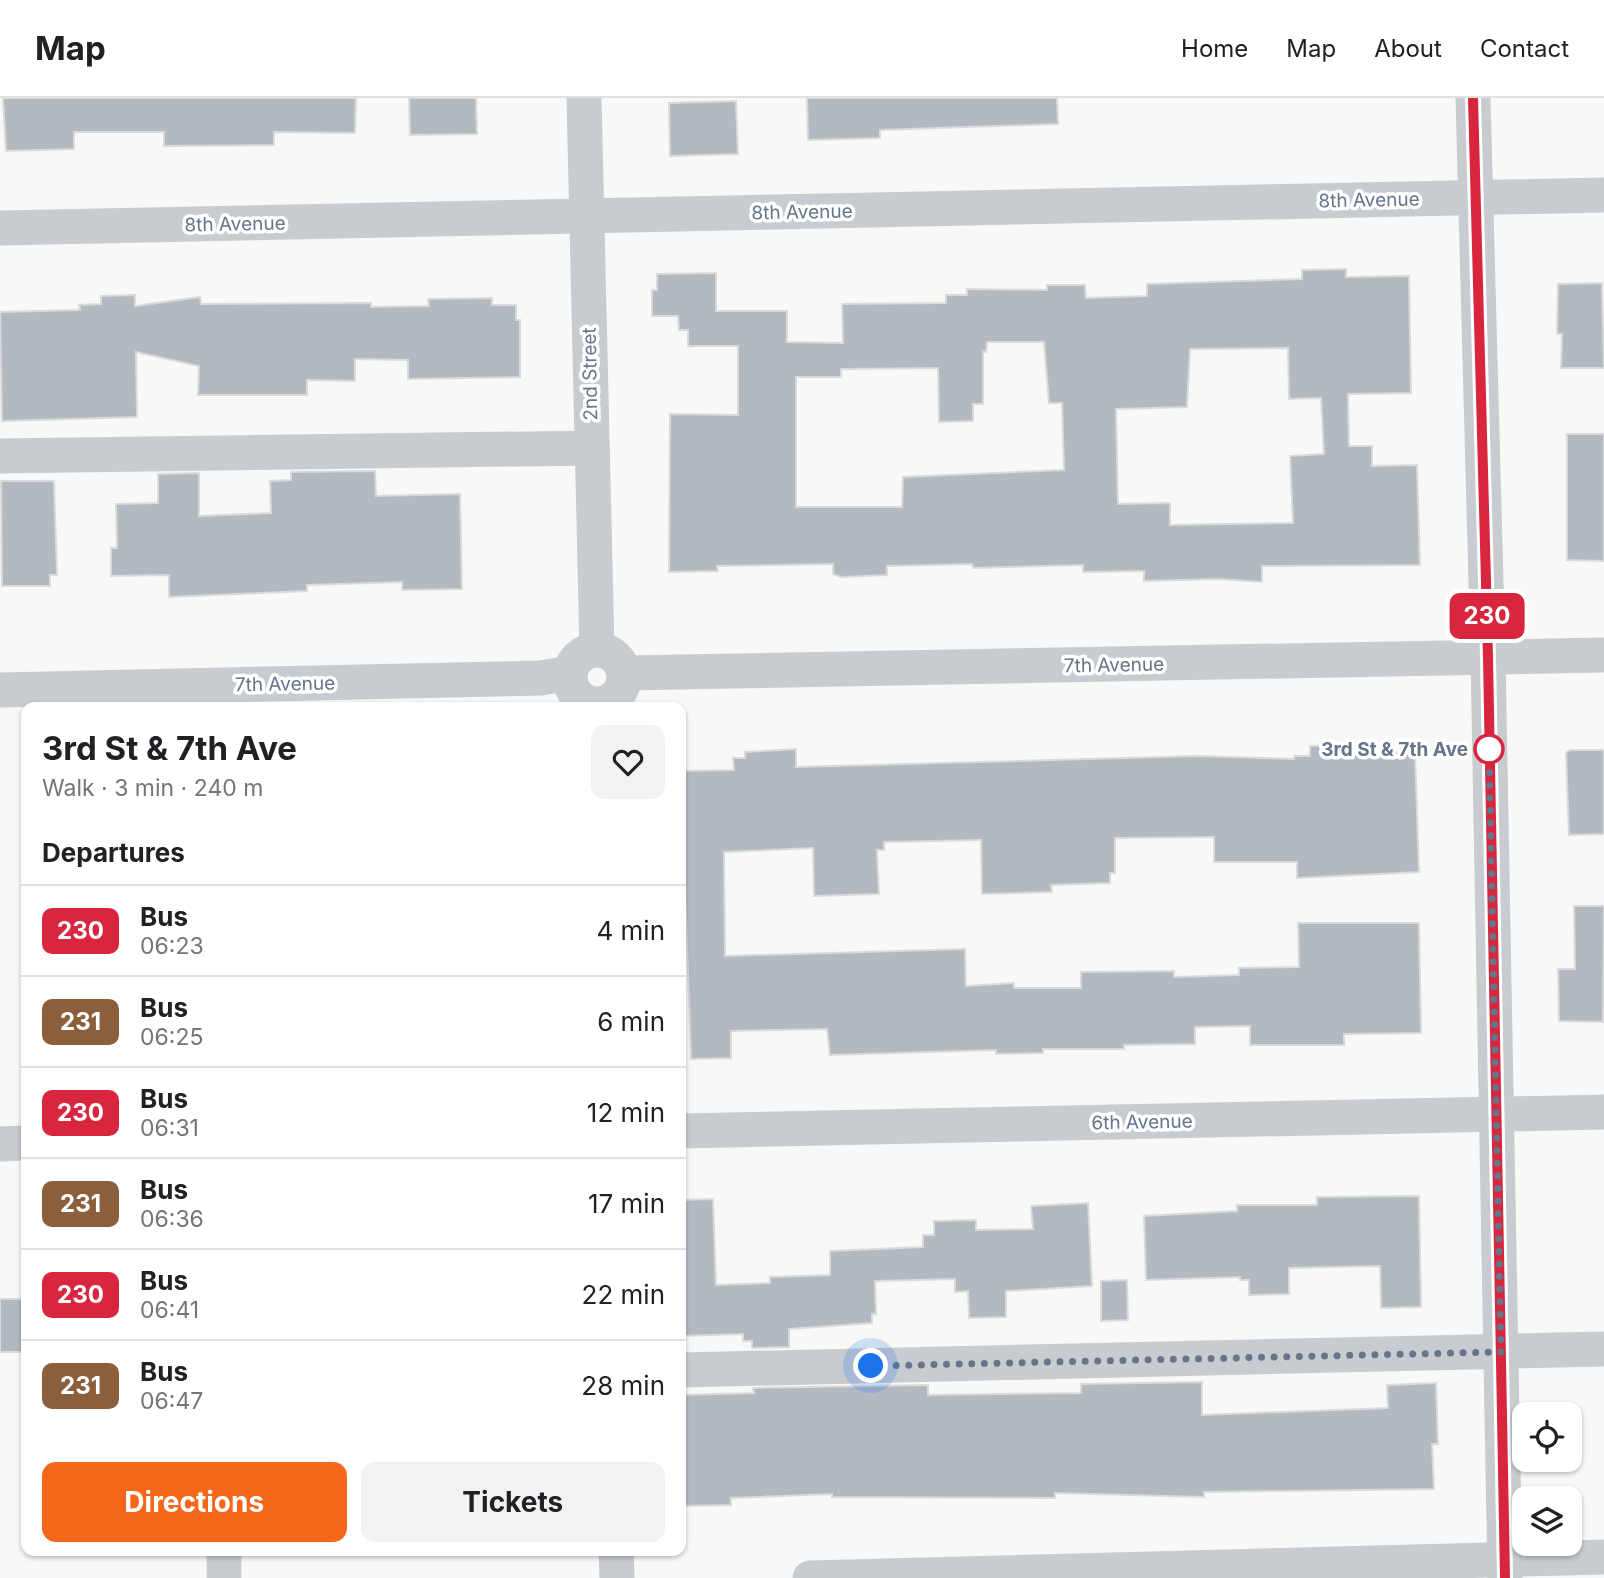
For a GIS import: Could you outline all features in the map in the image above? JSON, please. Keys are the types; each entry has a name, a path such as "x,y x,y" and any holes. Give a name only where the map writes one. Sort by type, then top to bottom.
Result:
{"street":[{"name":"2nd Street","path":"584,98 597,650"},
{"path":"1473,98 1488,657 1505,1568"},
{"name":"8th Avenue","path":"0,229 1604,195"},
{"path":"0,456 592,448"},
{"path":"588,702 573,691 570,673 578,658 597,650 617,657 624,673 621,691 606,702"},
{"name":"7th Avenue","path":"624,673 1604,655"},
{"name":"7th Avenue","path":"0,690 541,678 570,673"},
{"name":"6th Avenue","path":"686,1131 1604,1112"},
{"path":"0,1144 21,1143"},
{"path":"686,1370 1604,1349"},
{"path":"224,1556 224,1578"},
{"path":"616,1556 617,1578"},
{"path":"810,1578 1505,1568 1604,1556"}],"building":[{"path":"3,98 356,98 355,133 274,132 274,145 164,146 164,132 74,132 74,149 6,151"},
{"path":"409,98 476,98 477,134 410,135"},
{"path":"807,98 1057,98 1058,124 880,130 880,138 808,140"},
{"path":"736,101 738,154 670,156 669,103"},
{"path":"1346,269 1346,277 1409,276 1411,393 1348,394 1349,446 1372,446 1372,466 1417,465 1420,565 1262,566 1262,582 1219,579 1144,581 1144,571 1083,572 1083,565 973,568 972,564 887,566 887,575 841,577 833,574 833,564 717,566 718,571 669,572 670,414 738,415 738,346 688,346 688,330 679,330 678,316 652,316 652,290 657,290 657,274 716,273 716,311 787,311 787,342 843,343 842,304 946,303 946,295 967,295 967,289 1047,290 1047,285 1085,285 1086,298 1147,296 1147,284 1302,279 1302,270","holes":["987,342 1044,342 1049,403 1062,403 1064,470 903,477 902,507 796,507 796,377 841,377 841,369 938,368 939,422 973,421 973,404 983,404 983,351 986,352","1288,348 1289,399 1321,398 1324,454 1290,456 1293,523 1170,525 1170,503 1118,504 1116,409 1187,407 1190,349"]},
{"path":"1602,283 1604,368 1561,368 1562,334 1557,334 1558,284"},
{"path":"135,295 135,306 200,297 201,304 371,303 371,307 429,306 428,299 492,298 492,305 516,305 516,320 520,320 520,377 408,379 408,360 355,359 355,381 307,380 307,395 198,395 199,366 136,352 137,417 2,421 0,312 80,310 79,305 101,304 101,296"},
{"path":"1567,434 1604,434 1604,561 1567,560"},
{"path":"375,471 376,496 460,494 462,589 402,590 402,582 307,585 307,591 169,597 169,575 111,576 111,548 117,548 116,504 158,503 158,474 199,473 199,516 271,513 270,481 291,480 291,472"},
{"path":"1,481 54,481 57,575 50,575 50,586 2,586"},
{"path":"1355,745 1355,754 1415,752 1419,872 1297,878 1297,862 1214,862 1214,837 1115,838 1115,873 1110,873 1110,883 1051,885 1052,892 982,894 981,840 884,842 884,850 877,850 879,894 814,896 813,848 724,852 725,956 965,949 966,986 1014,983 1014,988 1081,988 1081,972 1174,971 1174,977 1239,975 1239,968 1299,967 1298,923 1419,923 1421,1033 1344,1034 1344,1045 1250,1045 1250,1026 1195,1027 1195,1044 1124,1045 1124,1049 1043,1049 1043,1053 996,1054 996,1050 830,1055 827,1029 731,1031 731,1058 691,1059 686,915 686,771 734,770 733,758 745,758 745,752 796,749 796,767 1197,756 1294,759 1294,756 1310,756 1310,746"},
{"path":"1570,750 1604,750 1604,834 1569,835 1566,753"},
{"path":"1574,906 1604,906 1603,1022 1559,1021 1558,969 1575,969"},
{"path":"1419,1196 1421,1307 1381,1308 1380,1266 1289,1268 1289,1294 1249,1295 1249,1280 1240,1280 1240,1277 1146,1280 1144,1216 1237,1211 1237,1205 1317,1205 1317,1197"},
{"path":"713,1199 716,1285 770,1283 770,1277 830,1275 830,1251 923,1247 923,1235 934,1235 934,1221 976,1220 976,1230 1033,1229 1031,1206 1088,1203 1092,1286 1006,1291 1006,1317 969,1318 968,1291 955,1292 955,1279 875,1281 876,1314 872,1314 872,1323 789,1329 789,1347 752,1348 752,1341 743,1341 743,1334 686,1336 686,1200"},
{"path":"1127,1280 1128,1320 1101,1321 1101,1281"},
{"path":"0,1299 21,1299 21,1352 0,1352"},
{"path":"1202,1382 1202,1415 1388,1408 1387,1385 1436,1383 1438,1444 1432,1444 1434,1489 1204,1492 1204,1497 1055,1493 1055,1498 832,1497 832,1494 731,1498 731,1505 686,1506 686,1395 754,1393 753,1388 928,1385 928,1395 1081,1393 1081,1384"}],"bus line":[{"name":"230","path":"1473,98 1488,657 1505,1578"}],"place":[{"name":"3rd St & 7th Ave","path":"1489,749"}],"route":[{"path":"871,1366 1501,1352 1489,749"}]}
